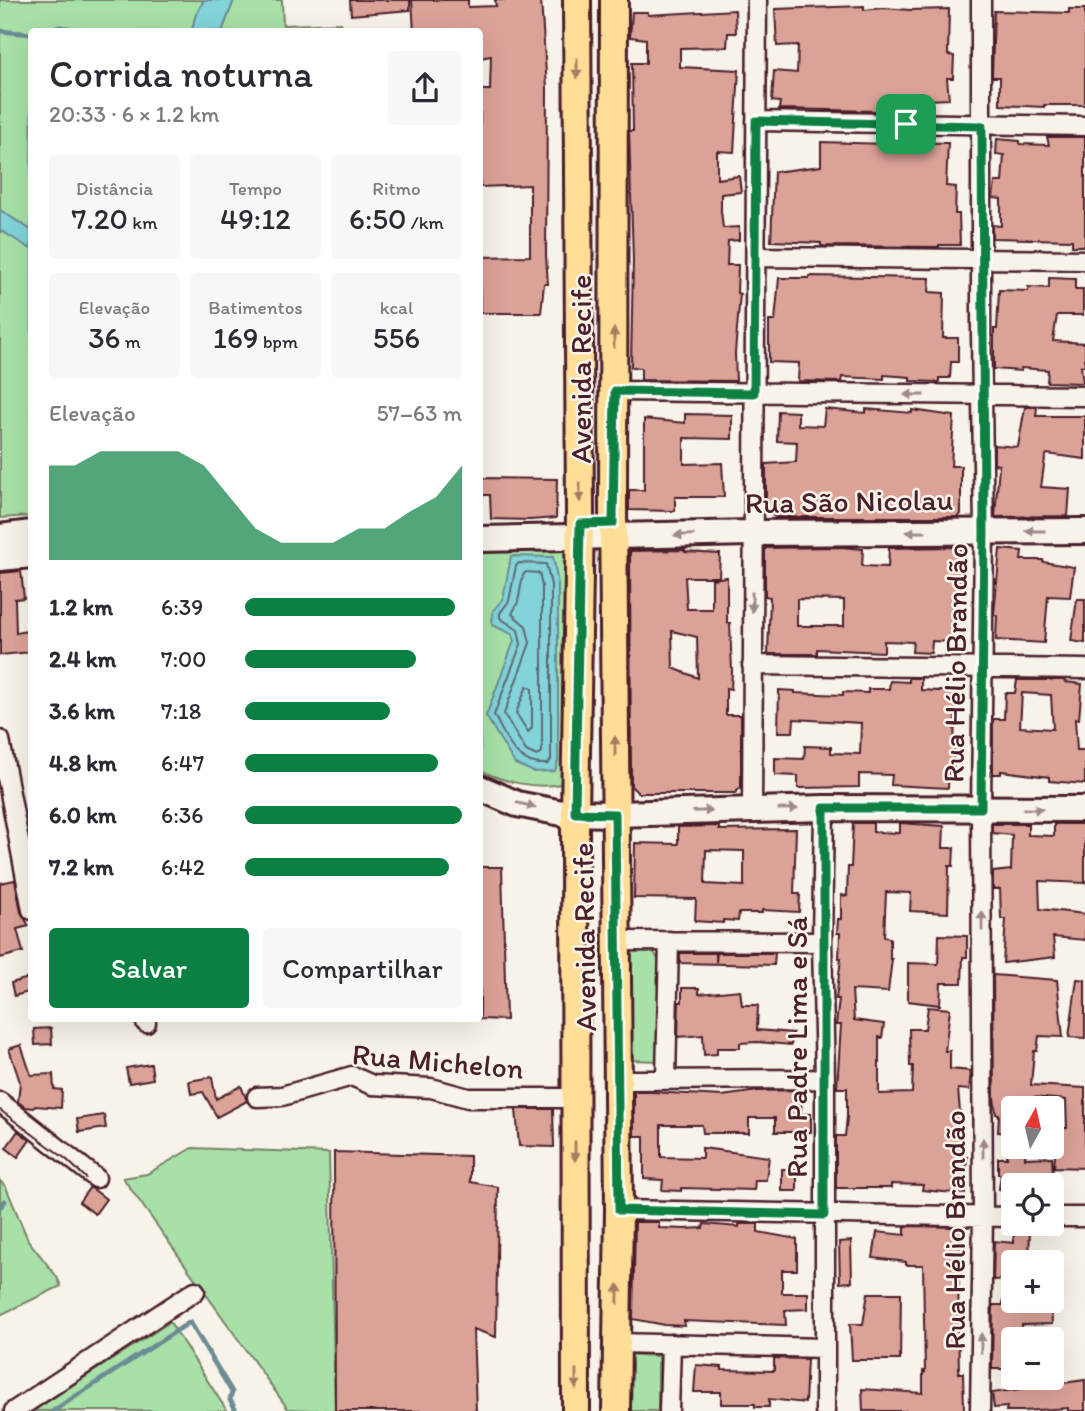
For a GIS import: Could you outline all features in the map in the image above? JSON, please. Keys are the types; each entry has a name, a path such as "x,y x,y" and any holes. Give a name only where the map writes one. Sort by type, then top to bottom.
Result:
{"main road":[{"name":"Avenida Recife","path":"576,1411 575,813 580,531 577,0"},
{"name":"Avenida Recife","path":"614,0 613,530 619,1080 616,1411"},
{"path":"483,525 580,531"},
{"path":"483,539 580,531"},
{"name":"Rua São Nicolau","path":"580,531 1085,531"},
{"path":"0,537 28,534"},
{"path":"0,558 28,555"},
{"path":"483,789 517,804 575,813 824,808 1085,810"}],"street":[{"path":"752,810 757,0"},
{"name":"Rua Hélio Brandão","path":"980,1411 983,1217 981,808 984,531 981,0"},
{"path":"756,121 1085,126"},
{"path":"756,257 1085,260"},
{"path":"615,391 1085,396"},
{"path":"752,665 1085,669"},
{"path":"0,740 8,837 28,899"},
{"name":"Rua Padre Lima e Sá","path":"824,808 822,942 825,1079 825,1411"},
{"path":"618,941 822,942"},
{"path":"666,1079 669,941"},
{"name":"Rua Michelon","path":"257,1097 282,1096 352,1076 372,1085 431,1088 468,1098 575,1098"},
{"path":"619,1080 825,1079"},
{"path":"0,1102 96,1178"},
{"path":"619,1210 1001,1217"},
{"path":"1064,1217 1085,1217"},
{"path":"14,1411 195,1291"},
{"path":"617,1343 824,1348"},
{"path":"669,1411 671,1345"}],"green space":[{"path":"0,0 204,0 193,28 28,28 28,228 0,210"},
{"path":"234,0 282,0 283,25 341,23 342,28 224,28"},
{"path":"0,230 28,247 28,516 0,518"},
{"path":"483,544 563,547 566,550 566,779 561,784 541,786 499,778 483,771"},
{"path":"651,947 659,961 658,1061 631,1060 628,949"},
{"path":"192,1148 329,1153 335,1411 288,1409 123,1178 147,1174"},
{"path":"0,1181 6,1187 28,1240 61,1286 0,1315"},
{"path":"170,1322 227,1411 33,1411"},
{"path":"622,1354 658,1356 658,1411 622,1411"}],"water":[{"path":"204,0 234,0 223,28 193,28"},
{"path":"0,210 28,228 28,247 0,230"},
{"path":"511,556 553,557 558,584 558,761 555,771 534,772 515,764 486,716 514,641 512,634 492,625 493,611 503,599"}],"building":[{"path":"350,0 410,0 410,10 351,15"},
{"path":"412,0 468,0 468,7 496,6 495,0 541,0 547,88 548,284 544,284 541,313 483,313 483,257 530,256 530,185 483,187 483,90 490,90 491,56 483,57 483,28 414,28"},
{"path":"864,6 864,10 949,9 948,55 954,56 953,78 947,78 949,99 929,100 929,112 779,109 780,102 772,101 774,71 797,73 798,45 777,46 775,9"},
{"path":"1069,9 1085,9 1085,105 1000,105 1000,77 992,77 994,11 1069,13"},
{"path":"735,10 736,33 728,33 727,47 680,48 680,67 739,70 734,152 717,151 717,179 739,176 741,192 721,194 723,228 739,227 739,240 728,241 727,265 738,265 737,293 740,294 735,353 736,381 641,380 641,368 631,367 633,260 629,131 633,131 632,63 646,63 646,39 630,37 632,12 648,12 648,15"},
{"path":"1047,137 1085,137 1085,246 1072,246 1072,240 992,238 992,225 1001,226 1001,199 993,198 995,182 1002,182 1004,155 996,154 997,139 1020,141 1020,144 1049,145"},
{"path":"821,142 948,143 946,186 956,187 955,214 959,214 960,245 821,246 821,243 771,241 774,172 821,166"},
{"path":"779,278 930,278 929,292 944,293 943,338 958,338 958,362 951,362 950,378 939,378 939,382 910,381 910,377 884,375 884,379 842,377 841,382 798,381 799,363 769,362 769,321 775,321"},
{"path":"1049,278 1075,279 1075,289 1083,289 1083,315 1057,315 1053,341 1085,343 1085,366 1081,366 1083,383 1047,382 1048,370 994,369 994,329 997,329 999,290 1028,291 1028,287 1049,288"},
{"path":"1025,407 1037,407 1036,416 1085,416 1085,459 1047,454 1045,458 1041,487 1070,489 1068,516 995,517 999,465 994,464 994,445 1018,447"},
{"path":"825,409 866,413 866,409 912,413 912,410 954,416 951,466 961,466 961,514 957,517 775,517 766,511 766,464 796,462 797,442 777,441 778,411 798,412 798,425 823,426"},
{"path":"685,414 732,415 732,439 684,438 684,464 722,463 724,497 675,497 675,511 629,510 629,490 644,490 644,419 685,423"},
{"path":"483,478 557,479 556,518 491,519 490,495 483,495"},
{"path":"961,547 958,601 954,601 952,642 932,641 931,653 912,652 913,642 884,641 884,652 817,649 817,654 768,654 770,597 765,596 765,548 863,549 862,566 888,567 889,548","holes":["797,599 844,600 844,626 797,626"]},
{"path":"1000,549 1022,551 1021,560 1043,560 1074,567 1070,597 1048,596 1044,643 996,640 997,616 994,614"},
{"path":"685,550 720,554 719,577 685,577 687,609 712,609 712,579 727,577 727,623 730,623 732,671 731,689 726,688 726,715 741,715 741,787 735,793 638,793 631,786 630,551","holes":["672,631 697,637 698,678 673,668"]},
{"path":"21,571 24,598 15,599 16,633 28,631 28,652 0,655 0,573"},
{"path":"1077,599 1085,599 1085,643 1071,641"},
{"path":"909,678 921,678 921,690 956,692 953,771 949,770 948,788 891,785 892,775 859,774 859,787 798,788 798,776 775,775 775,758 804,759 805,746 831,747 831,753 860,754 861,723 794,719 793,732 778,732 779,690 843,695 843,692 868,693 868,689 889,689 890,681 909,682"},
{"path":"1017,680 1064,680 1082,684 1079,719 1075,719 1077,750 1085,750 1085,784 1049,781 1049,777 1001,771 1001,774 993,774 993,719 1004,719 1005,693 1015,693","holes":["1022,693 1051,695 1053,729 1020,727"]},
{"path":"853,823 873,823 873,832 900,833 900,823 944,826 943,848 954,848 953,866 949,866 948,913 910,911 911,893 886,892 884,937 890,938 892,959 888,992 852,990 854,1020 884,1024 882,1038 879,1037 879,1094 912,1093 913,1066 910,1066 909,1029 925,1029 928,1007 950,1009 945,1051 950,1051 950,1069 971,1071 969,1090 958,1089 964,1157 967,1157 965,1194 922,1190 923,1185 891,1184 891,1188 836,1188 836,1136 845,1136 847,1117 847,1088 837,1088 841,1025 836,1025 839,999 836,999 841,958 840,933 837,933 838,919 841,919 841,895 847,896"},
{"path":"992,824 1028,824 1028,835 1054,836 1054,824 1085,824 1085,883 1039,881 1040,909 1085,914 1085,940 1053,937 1055,957 1003,963 1006,919 1001,919 1000,889 993,889 993,872 1011,870 1012,835 992,833"},
{"path":"719,826 719,830 796,829 794,894 800,894 799,912 762,910 762,913 739,913 738,921 695,921 696,899 634,898 635,843 678,844 678,827","holes":["706,850 744,851 744,886 705,884"]},
{"path":"483,867 502,867 506,1020 483,1019"},
{"path":"15,880 21,912 28,926 17,929 23,952 0,958 0,883"},
{"path":"939,935 967,936 967,957 963,957 962,983 941,983 940,1005 908,1001 908,963 938,964"},
{"path":"680,953 716,953 716,962 717,953 775,953 774,965 680,963"},
{"path":"993,975 1057,980 1063,1037 1039,1036 1037,1051 1034,1051 1031,1085 1085,1088 1085,1168 1054,1167 1055,1159 1064,1159 1064,1128 1067,1128 1064,1096 1001,1096 1001,1132 998,1132 999,1114 996,1114"},
{"path":"28,978 28,992 14,996 11,983"},
{"path":"1077,979 1085,980 1085,1038 1069,1037"},
{"path":"682,988 699,988 699,994 740,990 742,1005 758,1005 757,1030 793,1033 791,1045 740,1043 740,1048 717,1048 717,1054 704,1055 703,1035 678,1037"},
{"path":"51,1028 52,1044 35,1045 34,1029"},
{"path":"21,1045 31,1075 53,1074 54,1089 62,1090 61,1108 25,1107 18,1102 20,1082 9,1049"},
{"path":"151,1064 153,1079 129,1083 126,1068"},
{"path":"212,1077 216,1099 241,1086 247,1101 217,1117 203,1092 191,1094 189,1081"},
{"path":"802,1090 801,1114 811,1114 811,1132 775,1132 775,1118 749,1118 749,1133 703,1133 702,1125 661,1125 661,1157 702,1158 702,1148 769,1157 766,1180 755,1180 754,1190 662,1190 663,1180 644,1179 644,1136 634,1136 634,1091 722,1096 758,1091"},
{"path":"516,1109 553,1109 554,1147 519,1146"},
{"path":"104,1115 106,1128 79,1132 77,1119"},
{"path":"18,1131 30,1140 18,1157 6,1148"},
{"path":"334,1152 470,1156 470,1182 498,1187 496,1337 473,1329 476,1411 335,1411"},
{"path":"998,1158 1052,1159 1053,1173 998,1174"},
{"path":"782,1169 797,1169 797,1191 782,1191"},
{"path":"90,1187 106,1199 95,1214 79,1202"},
{"path":"635,1222 659,1222 659,1228 685,1229 703,1228 704,1224 739,1227 739,1224 758,1224 758,1232 797,1239 797,1270 782,1270 782,1293 808,1293 808,1309 785,1310 786,1325 684,1321 685,1326 633,1319"},
{"path":"905,1226 963,1227 958,1315 959,1373 963,1373 964,1411 863,1411 862,1389 923,1393 923,1265 906,1265 906,1262 873,1258 877,1232 905,1235"},
{"path":"1014,1236 1030,1236 1029,1250 1001,1250 1001,1280 993,1280 994,1241 1014,1243"},
{"path":"851,1241 852,1282 840,1283 839,1242"},
{"path":"868,1293 901,1293 900,1360 852,1360 850,1324 863,1324"},
{"path":"993,1305 1001,1305 1001,1313 1051,1313 1052,1324 1001,1327 1001,1369 992,1369"},
{"path":"774,1358 807,1359 805,1403 769,1399 769,1407 755,1407 755,1404 721,1404 721,1392 694,1392 696,1365 722,1367 722,1370 774,1371"},
{"path":"1085,1380 1085,1411 1068,1411 1068,1408 1006,1411 1007,1407 994,1408 992,1393 1013,1390 1064,1390 1064,1383"}],"waterway":[{"path":"56,28 67,28"},
{"path":"0,31 28,34"},
{"path":"0,1207 5,1201"},
{"path":"53,1411 190,1322 232,1392 230,1400 236,1411"}],"tram line":[{"path":"0,1110 66,1159 86,1178"}],"route":[{"path":"756,121 906,124 982,126 984,531 981,808 824,808 824,1215 619,1210 615,814 575,813 580,524 613,523 615,391 754,393 756,121"}]}
